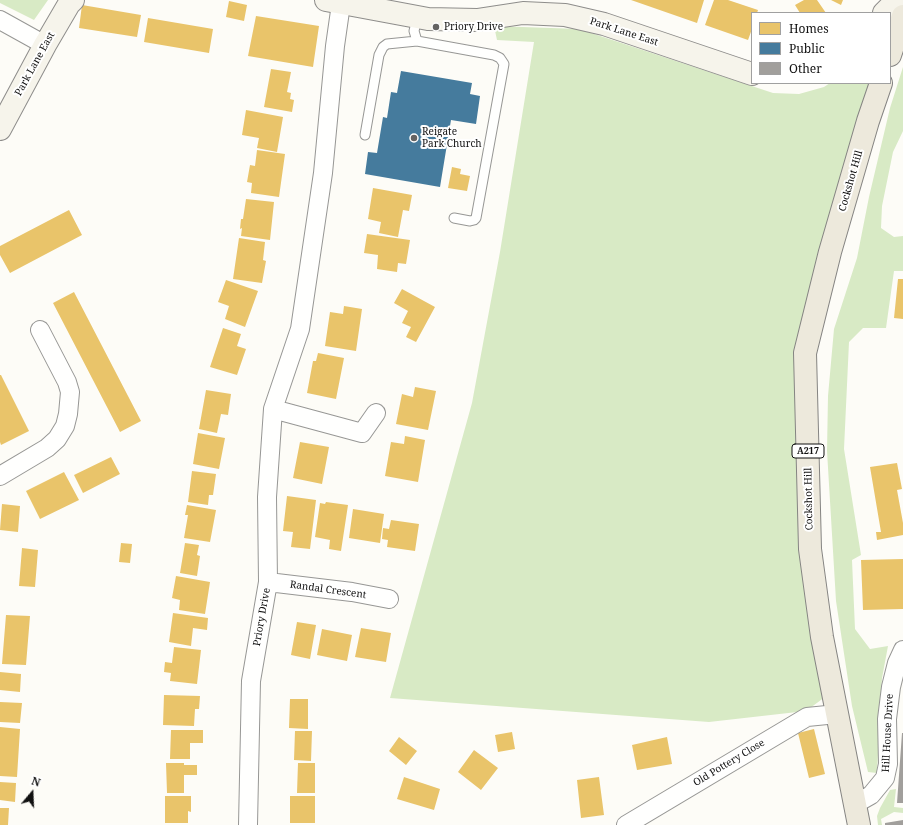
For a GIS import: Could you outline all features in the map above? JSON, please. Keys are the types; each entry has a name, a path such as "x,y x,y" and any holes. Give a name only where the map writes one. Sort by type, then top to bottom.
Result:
{"main road":[{"path":"891,53 903,16"},
{"name":"Cockshot Hill","path":"859,825 822,637 810,549 806,354 830,252 868,121 881,84"}],"street":[{"name":"Park Lane East","path":"0,129 45,45 69,4 73,0"},
{"path":"885,12 902,0"},
{"name":"Park Lane East","path":"333,2 417,18 477,20 523,13 564,15 604,24 751,74"},
{"name":"Priory Drive","path":"248,825 251,681 268,582 267,497 273,408 300,329 323,173 335,46 333,2"},
{"path":"0,20 45,45"},
{"path":"0,476 47,448 57,439 66,420 70,392 67,382 40,330"},
{"path":"273,408 365,440 376,413"},
{"name":"Randal Crescent","path":"268,582 352,592 389,599"},
{"name":"Hill House Drive","path":"855,804 871,795 885,778 888,764 888,719 891,687 897,663 903,650"},
{"name":"Old Pottery Close","path":"626,825 807,717 837,714"}],"lane":[{"path":"417,18 414,31 417,41"},
{"path":"365,135 379,55 383,47 387,44 417,41 494,55 500,58 504,64 476,218 470,221 454,218"}],"green space":[{"path":"0,0 48,0 34,20 0,3"},
{"path":"494,26 579,29 773,93 799,94 824,87 828,84 874,84 796,350 825,697 806,711 709,722 390,698 472,403 500,252 534,42 497,40"},
{"path":"903,67 903,131 893,152 882,206 881,228 894,237 903,236 903,271 894,271 886,328 863,328 849,342 844,449 861,555 852,560 855,629 870,649 888,646 882,678 877,773 868,772 852,706 836,601 827,451 828,396 834,329 857,258 869,197 890,108"},
{"path":"896,789 894,807 903,808 903,813 894,812 881,819 882,825 878,825 877,816 880,808 890,790"}],"building: Homes":[{"path":"631,0 704,0 697,23"},
{"path":"714,0 728,0 758,10 757,12 751,12 751,32 748,40 705,25"},
{"path":"804,0 817,0 825,12 799,12 795,5"},
{"path":"831,0 843,0 841,5"},
{"path":"229,1 247,5 244,21 226,17"},
{"path":"82,5 141,15 137,37 79,28"},
{"path":"256,16 319,26 313,67 248,56"},
{"path":"148,18 213,29 209,53 144,42"},
{"path":"271,69 291,72 287,92 291,93 290,99 294,100 292,112 264,107"},
{"path":"246,110 283,117 277,152 257,148 259,138 242,135"},
{"path":"257,150 285,154 279,197 251,193 252,183 247,182 250,165 255,166"},
{"path":"452,167 461,169 460,174 470,176 467,191 448,188"},
{"path":"373,188 412,195 409,211 403,210 398,237 379,233 381,222 368,219"},
{"path":"246,199 274,202 270,240 241,236 241,219 243,219"},
{"path":"69,210 82,235 10,273 0,255 0,246"},
{"path":"367,234 410,240 406,264 398,263 397,272 377,269 378,255 364,253"},
{"path":"239,238 265,242 263,260 266,261 262,283 233,279"},
{"path":"898,279 903,279 903,319 894,318"},
{"path":"226,280 258,291 245,327 225,319 229,306 218,302"},
{"path":"402,289 435,307 416,342 406,337 411,327 402,323 408,311 394,303"},
{"path":"74,292 141,421 120,432 53,303"},
{"path":"344,306 362,309 356,351 325,346 330,312 343,314"},
{"path":"223,328 241,334 237,346 246,349 237,375 210,367"},
{"path":"318,353 344,358 336,399 307,393 313,361 316,361"},
{"path":"0,375 29,431 1,445 0,442"},
{"path":"415,387 436,391 428,430 396,424 402,394 413,397"},
{"path":"206,390 231,394 228,415 221,414 217,433 199,429"},
{"path":"198,433 225,438 219,469 193,464"},
{"path":"405,436 425,440 418,482 385,476 391,442 404,444"},
{"path":"300,442 329,447 322,484 293,478"},
{"path":"111,457 120,474 83,493 74,475"},
{"path":"897,463 902,489 897,490 903,523 903,535 877,540 876,532 881,532 870,467"},
{"path":"192,471 216,474 213,495 209,495 208,505 188,502"},
{"path":"64,472 79,500 40,519 26,491"},
{"path":"287,496 316,500 310,549 291,547 293,532 283,531"},
{"path":"326,502 348,505 341,551 329,549 330,540 315,537 320,503 325,504"},
{"path":"2,504 20,506 18,532 0,530"},
{"path":"187,505 216,510 210,542 184,538 188,515 185,515"},
{"path":"353,509 384,514 380,543 349,538"},
{"path":"391,520 419,524 415,551 387,547 388,540 382,539 383,528 389,529"},
{"path":"121,543 132,544 130,563 119,562"},
{"path":"185,543 199,545 197,555 200,556 197,576 180,573"},
{"path":"22,548 38,550 35,587 19,586"},
{"path":"903,559 903,609 863,610 861,560"},
{"path":"176,576 210,582 205,614 179,610 180,600 172,598"},
{"path":"173,613 208,618 207,630 193,628 191,646 169,642"},
{"path":"6,615 30,616 26,665 2,664"},
{"path":"297,622 316,625 310,659 291,655"},
{"path":"361,628 391,633 386,662 355,657"},
{"path":"322,629 352,635 347,661 317,655"},
{"path":"174,647 201,650 197,684 170,681 171,673 164,672 165,662 172,663"},
{"path":"0,672 21,674 20,692 0,690"},
{"path":"164,695 200,696 199,709 195,709 194,726 163,725"},
{"path":"290,699 308,699 308,729 289,728"},
{"path":"0,702 22,703 20,723 0,722"},
{"path":"0,727 20,729 17,777 0,776"},
{"path":"814,729 825,774 809,778 798,733"},
{"path":"171,730 203,730 203,743 190,743 190,759 170,759"},
{"path":"295,731 312,731 311,761 294,760"},
{"path":"512,732 515,749 498,752 495,735"},
{"path":"399,737 417,751 406,765 389,751"},
{"path":"667,737 672,764 637,770 632,745"},
{"path":"474,750 498,768 481,790 458,772"},
{"path":"166,763 197,765 197,775 184,775 184,793 167,793"},
{"path":"298,763 315,763 315,793 297,793"},
{"path":"404,777 440,789 434,810 397,799"},
{"path":"599,777 604,815 581,818 577,780"},
{"path":"0,782 16,783 15,802 0,800"},
{"path":"165,796 191,796 191,812 188,811 188,823 165,823"},
{"path":"290,796 315,796 315,823 290,823"},
{"path":"0,808 9,808 8,825 0,825"}],"building: Public":[{"name":"Reigate Park Church","path":"401,71 472,83 470,94 480,96 476,124 451,120 440,187 365,174 368,152 377,153 383,117 387,118 391,92 397,93"}],"building: Other":[{"path":"902,733 903,803 897,803"},
{"path":"903,820 903,825 885,825 885,823"}],"place":[{"name":"Priory Drive","path":"436,27"},
{"name":"Reigate Park Church","path":"414,138"}]}
